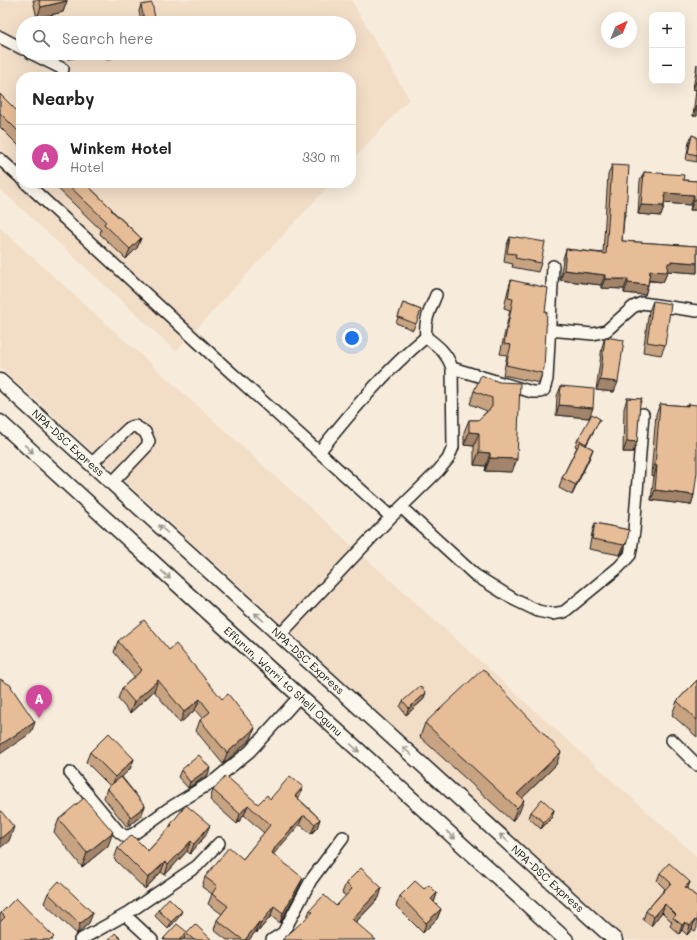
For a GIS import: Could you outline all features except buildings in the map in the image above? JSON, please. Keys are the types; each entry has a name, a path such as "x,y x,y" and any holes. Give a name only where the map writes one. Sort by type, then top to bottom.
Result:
{"main road":[{"name":"NPA-DSC Express","path":"0,381 615,940"},
{"name":"Effurun, Warri to Shell Ogunu","path":"0,422 566,940"}],"street":[{"path":"0,37 16,45"},
{"path":"45,60 63,69"},
{"path":"0,159 16,173"},
{"path":"31,188 219,362 391,516"},
{"path":"452,368 532,392 540,392 544,390 547,379 553,266"},
{"path":"280,635 391,516 438,471 448,459 453,447 452,368 450,360 443,350 426,337 425,327 426,319 436,295"},
{"path":"549,330 593,334 606,330 633,307 642,303 697,311"},
{"path":"319,452 363,399 411,350 426,337"},
{"path":"401,507 475,575 515,600 538,611 552,614 564,612 619,567 630,556 634,531 643,414"},
{"path":"91,464 130,427 135,426 145,432 149,441 147,446 112,483"},
{"path":"70,774 118,830 126,837 135,834 168,809 215,780 250,751 300,697"},
{"path":"672,740 697,765"},
{"path":"272,940 283,933 311,880 343,837"},
{"path":"80,940 125,915 196,866 219,843"},
{"path":"125,915 152,940"}],"shaded area":[{"path":"0,0 351,0 409,99 356,157 356,72 16,72 16,188 326,188 176,351 0,189"},
{"path":"0,228 697,857 697,940 627,940 0,367"}],"place":[{"name":"Winkem Hotel","path":"39,718"}]}
